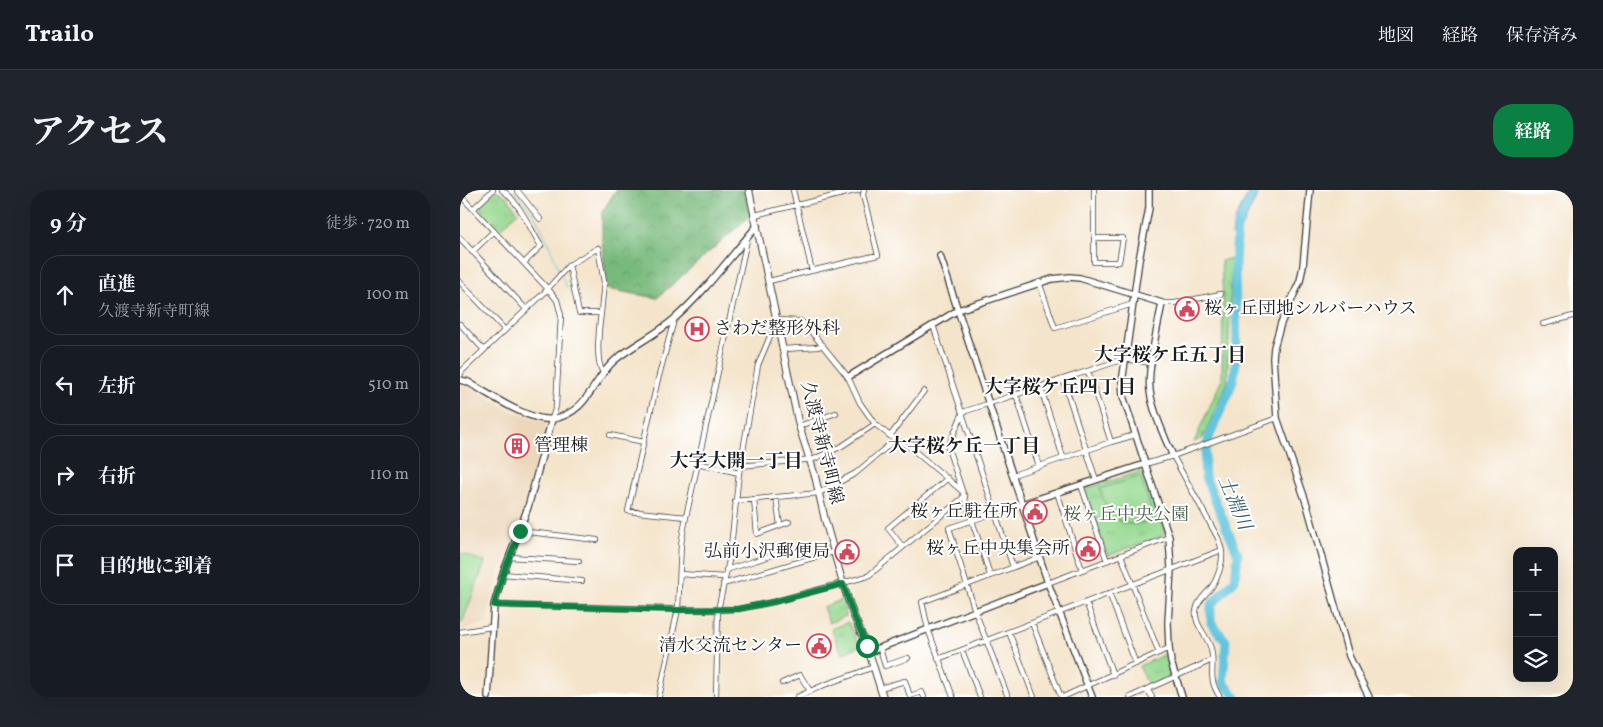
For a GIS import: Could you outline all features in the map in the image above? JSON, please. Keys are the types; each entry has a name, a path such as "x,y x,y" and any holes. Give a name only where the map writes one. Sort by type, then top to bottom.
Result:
{"main road":[{"name":"久渡寺新寺町線","path":"749,190 799,426 819,493 833,552 883,697"}],"street":[{"path":"473,209 492,190"},
{"path":"502,190 508,194 519,208 541,246 524,263"},
{"path":"517,190 540,219"},
{"path":"793,190 812,271"},
{"path":"755,215 860,190"},
{"path":"769,282 878,255 863,195 864,190"},
{"path":"1094,190 1094,262 1119,262 1122,238 1095,238"},
{"path":"1149,190 1149,208 1124,360 1122,383 1123,396 1135,436 1169,537 1171,569 1168,623 1169,648 1182,697"},
{"path":"1310,190 1300,281 1281,323 1274,347 1277,418 1306,505 1349,656 1369,697"},
{"path":"460,195 548,289 559,306 561,324 556,406 528,507 503,574 494,605 488,697"},
{"path":"460,380 468,382 517,410 552,419 562,416 586,400 603,372 614,360 674,320 757,226"},
{"path":"472,252 494,231"},
{"path":"460,238 526,309"},
{"path":"660,697 678,610 681,544 686,517 747,238"},
{"path":"460,376 462,371 548,289 569,265 598,248 604,282 599,328 599,362 603,372"},
{"path":"940,256 1048,583 1092,697"},
{"path":"569,265 579,313 601,313"},
{"path":"848,377 958,310 1039,282 1060,277 1080,278 1162,303 1175,303 1221,294"},
{"path":"460,282 505,330"},
{"path":"1039,282 1055,328 1133,304"},
{"path":"1162,303 1152,363 1150,392 1173,456 1218,538 1222,550 1215,583 1200,600 1196,612 1196,619 1212,651 1211,676 1214,688 1220,697"},
{"path":"1543,324 1573,316"},
{"path":"674,320 657,383 628,511 686,517"},
{"path":"777,320 800,321 805,324 848,377 860,403 875,424 890,436 912,449 948,478 964,494"},
{"path":"933,325 964,412 1013,567"},
{"path":"461,328 484,350"},
{"path":"716,697 718,610 730,556 740,466 758,365 772,334 779,331"},
{"path":"783,349 823,345"},
{"path":"990,575 948,448 964,412 1124,360 1152,363"},
{"path":"1088,371 1111,442"},
{"path":"1063,379 1096,480"},
{"path":"1040,386 1063,457"},
{"path":"890,436 924,391"},
{"path":"1016,394 1039,466"},
{"path":"799,426 836,412"},
{"path":"1008,697 975,611 949,528 1173,456 1277,418"},
{"path":"740,466 814,459 842,446 875,424"},
{"path":"610,435 644,442"},
{"path":"1013,475 1063,457 1135,436"},
{"path":"735,501 819,493 856,473 896,439"},
{"path":"697,463 739,473"},
{"path":"903,547 888,528 948,478"},
{"path":"1081,485 1107,561"},
{"path":"1057,492 1082,570"},
{"path":"494,605 678,610 738,609 754,606 868,576 964,494"},
{"path":"776,497 780,525"},
{"path":"754,499 757,534 789,522"},
{"path":"520,531 597,540"},
{"path":"869,652 1169,537"},
{"path":"938,659 1222,550"},
{"path":"726,570 785,551"},
{"path":"723,584 833,552"},
{"path":"1121,556 1159,653"},
{"path":"509,557 579,561"},
{"path":"953,697 928,630 922,602 1040,557"},
{"path":"503,574 582,581"},
{"path":"680,574 724,577"},
{"path":"1109,593 1136,664"},
{"path":"1086,602 1113,674"},
{"path":"1032,623 1062,697 1169,648"},
{"path":"460,632 492,627"},
{"path":"1009,632 1034,697"},
{"path":"880,648 885,666 908,658"},
{"path":"962,650 980,697"},
{"path":"1130,697 1212,660"},
{"path":"800,697 810,691 874,667"},
{"path":"782,683 800,675 810,691"},
{"path":"880,688 905,681 910,696 922,692 924,697"},
{"path":"1147,689 1152,697"}],"shaded area":[{"path":"460,384 469,386 513,412 547,423 522,518 503,561 490,605 487,624 477,625 460,631"}],"green space":[{"path":"496,190 507,197 518,212 499,230 480,209 480,206"},
{"path":"616,190 744,190 750,216 657,298 607,289 602,243 602,212"},
{"path":"1232,258 1227,384 1203,438 1194,442 1222,379 1223,300 1221,261"},
{"name":"桜ヶ丘中央公園","path":"1139,472 1146,474 1165,531 1162,536 1107,556 1085,489"},
{"path":"1140,476 1154,519 1134,524 1121,522 1111,513 1104,502 1100,489"},
{"path":"460,553 485,562 462,623 460,622"},
{"path":"844,599 846,616 829,623 823,607"},
{"path":"848,622 860,646 842,654 831,629"},
{"path":"1166,654 1171,674 1168,678 1149,686 1139,666"}],"water":[{"path":"1250,190 1260,190 1238,235 1232,235 1236,217"}],"waterway":[{"path":"510,190 528,206 535,216 560,273"},
{"name":"土淵川","path":"1236,697 1223,682 1226,641 1211,623 1211,605 1235,580 1238,554 1205,477 1205,463 1212,429 1232,384 1235,369 1237,353 1235,264 1237,227 1239,224"},
{"path":"562,277 567,288"}],"place":[{"name":"桜ヶ丘団地シルバーハウス","path":"1187,309"},
{"name":"さわだ整形外科","path":"697,329"},
{"name":"管理棟","path":"517,446"},
{"name":"桜ヶ丘駐在所","path":"1035,512"},
{"name":"桜ヶ丘中央集会所","path":"1088,549"},
{"name":"弘前小沢郵便局","path":"847,552"},
{"name":"清水交流センター","path":"819,646"}],"district":[{"name":"大字桜ケ丘五丁目","path":"1170,356"},
{"name":"大字桜ケ丘四丁目","path":"1060,388"},
{"name":"大字桜ケ丘一丁目","path":"964,447"},
{"name":"大字大開一丁目","path":"736,462"}],"route":[{"path":"520,531 503,574 494,605 678,610 738,609 843,584 853,614 867,646"}]}
